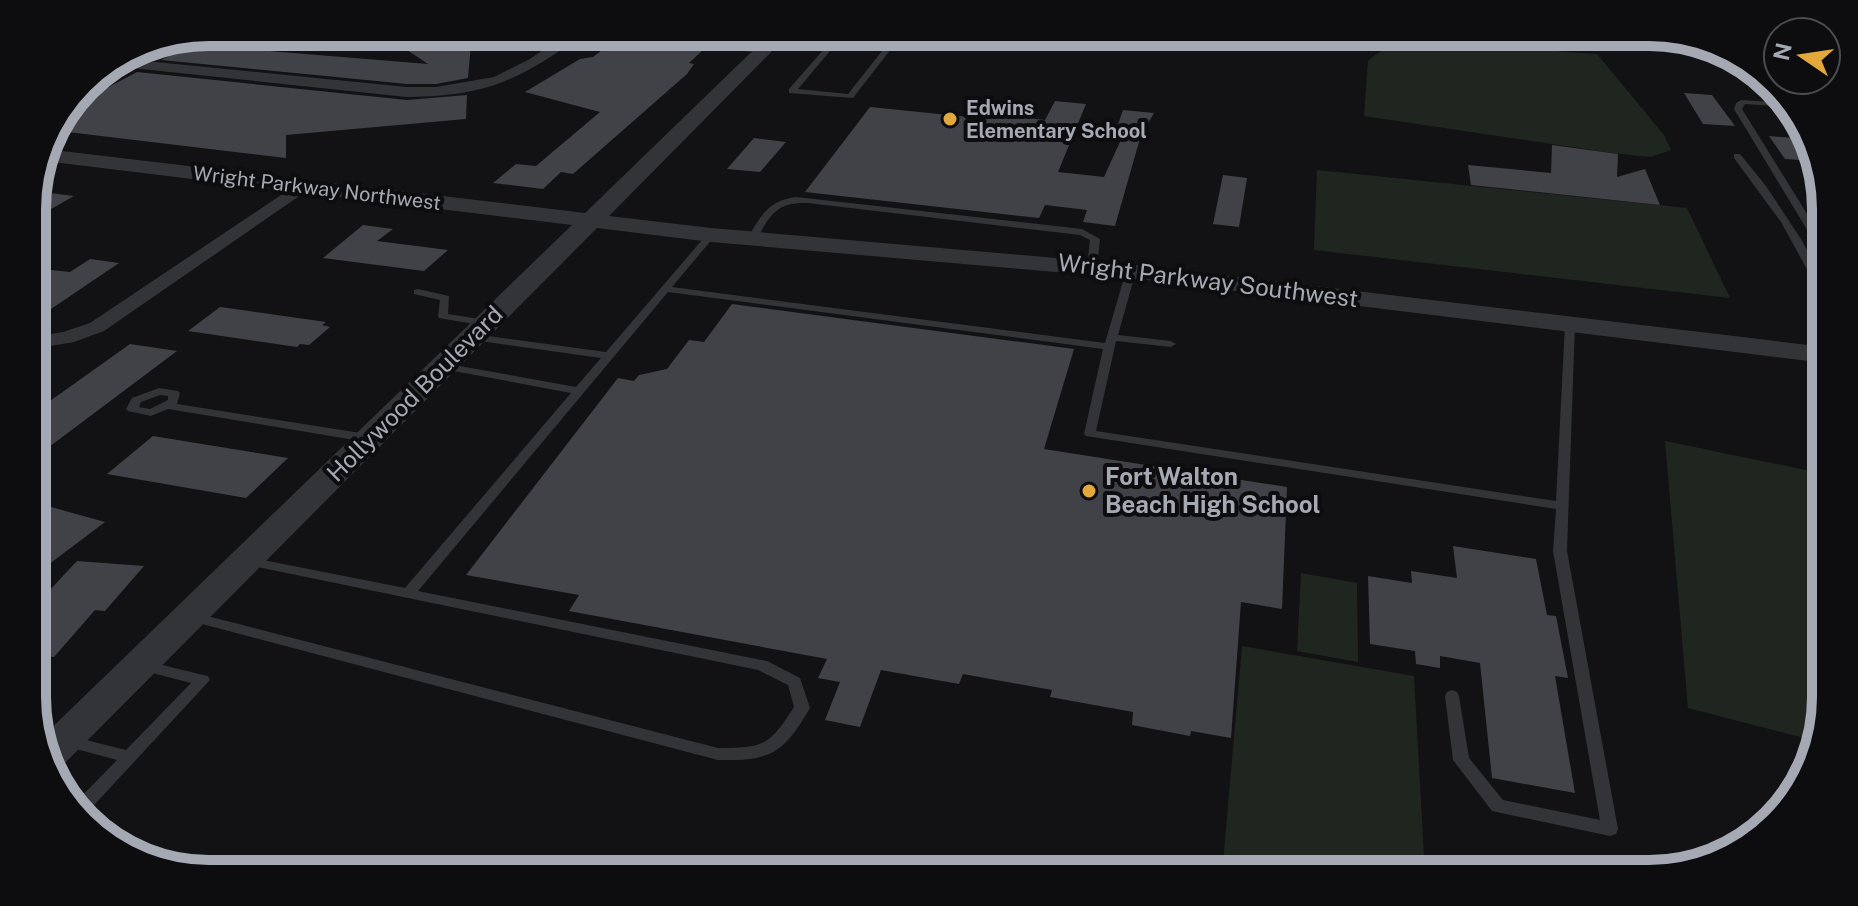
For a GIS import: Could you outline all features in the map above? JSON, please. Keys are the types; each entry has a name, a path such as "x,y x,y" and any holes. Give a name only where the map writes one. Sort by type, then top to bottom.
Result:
{"street":[{"path":"135,64 407,92 443,92 487,86 510,78 559,46"},
{"name":"Hollywood Boulevard","path":"55,747 767,46"},
{"name":"Wright Parkway Northwest","path":"55,156 590,221"},
{"path":"46,341 67,338 97,327 302,186"},
{"name":"Wright Parkway Southwest","path":"590,221 752,239 1131,271 1812,353"}],"lane":[{"path":"831,46 792,91 850,96 890,46"},
{"path":"1773,104 1744,102 1738,109 1812,230"},
{"path":"1737,156 1767,191 1812,267"},
{"path":"752,239 770,209 780,201 808,200 1082,232 1095,239 1092,267"},
{"path":"408,593 711,235"},
{"path":"1131,271 1110,342 1090,434 1562,506"},
{"path":"666,289 1110,342 1171,344"},
{"path":"418,292 445,298 443,316 480,330 609,356"},
{"path":"1452,696 1461,760 1498,806 1610,829 1560,551 1570,324"},
{"path":"443,366 579,391"},
{"path":"169,406 370,438"},
{"path":"189,616 718,754 755,754 780,743 802,708 795,682 762,665 245,561"},
{"path":"86,803 203,680 140,665"},
{"path":"55,747 129,757"}],"shaded area":[{"path":"1486,46 1597,54 1664,135 1671,150 1650,157 1612,153 1364,116 1368,61 1389,48"},
{"path":"1317,170 1687,208 1730,298 1314,250"},
{"path":"1665,441 1812,471 1812,697 1806,738 1688,708"},
{"path":"1301,573 1357,583 1358,662 1297,651"},
{"path":"1242,646 1414,676 1424,860 1223,860"}],"building":[{"path":"263,46 275,47 269,51 428,64 401,46 471,46 468,78 436,84 407,84 161,60 189,47"},
{"path":"607,46 703,50 689,63 694,64 687,74 573,174 561,172 543,189 493,183 516,164 536,166 600,112 525,92 580,59 593,57"},
{"path":"137,72 407,100 467,95 466,119 286,135 286,158 66,132 90,97"},
{"path":"1684,93 1712,95 1735,126 1703,124"},
{"path":"1055,101 1086,104 1058,172 1104,177 1124,133 1115,133 1123,110 1154,113 1141,135 1115,226 1083,222 1087,210 1045,205 1039,218 805,192 870,107 988,119 990,114 1045,120"},
{"path":"1769,136 1796,138 1804,160 1785,159"},
{"path":"754,138 786,142 760,172 727,169"},
{"path":"1552,145 1618,154 1617,177 1645,169 1660,205 1471,185 1468,165 1551,173"},
{"path":"1223,175 1247,178 1239,227 1213,224"},
{"path":"47,193 74,196 46,212"},
{"path":"363,225 393,229 377,241 448,250 424,271 323,258"},
{"path":"90,259 119,263 51,309 46,308 46,269 70,272"},
{"path":"732,304 1074,349 1044,449 1287,487 1282,609 1241,602 1231,738 1191,731 1190,736 1132,725 1133,712 1050,697 1052,690 963,674 959,684 881,670 860,727 825,720 840,682 818,678 827,659 569,611 579,595 466,575 618,378 634,381 639,375 667,369 689,340 704,342"},
{"path":"220,307 326,322 322,325 330,327 309,345 300,344 297,347 188,331"},
{"path":"130,344 177,351 46,449 46,404"},
{"path":"153,436 288,458 246,498 107,474"},
{"path":"46,506 105,522 48,565"},
{"path":"1453,546 1536,559 1547,615 1556,616 1568,678 1555,676 1575,793 1492,778 1480,663 1440,656 1440,668 1416,664 1415,651 1370,644 1368,576 1412,583 1411,571 1457,578"},
{"path":"77,561 144,566 105,611 95,610 54,657 46,657 46,594"}],"place":[{"name":"Edwins Elementary School","path":"950,119"},
{"name":"Fort Walton Beach High School","path":"1089,491"}]}
